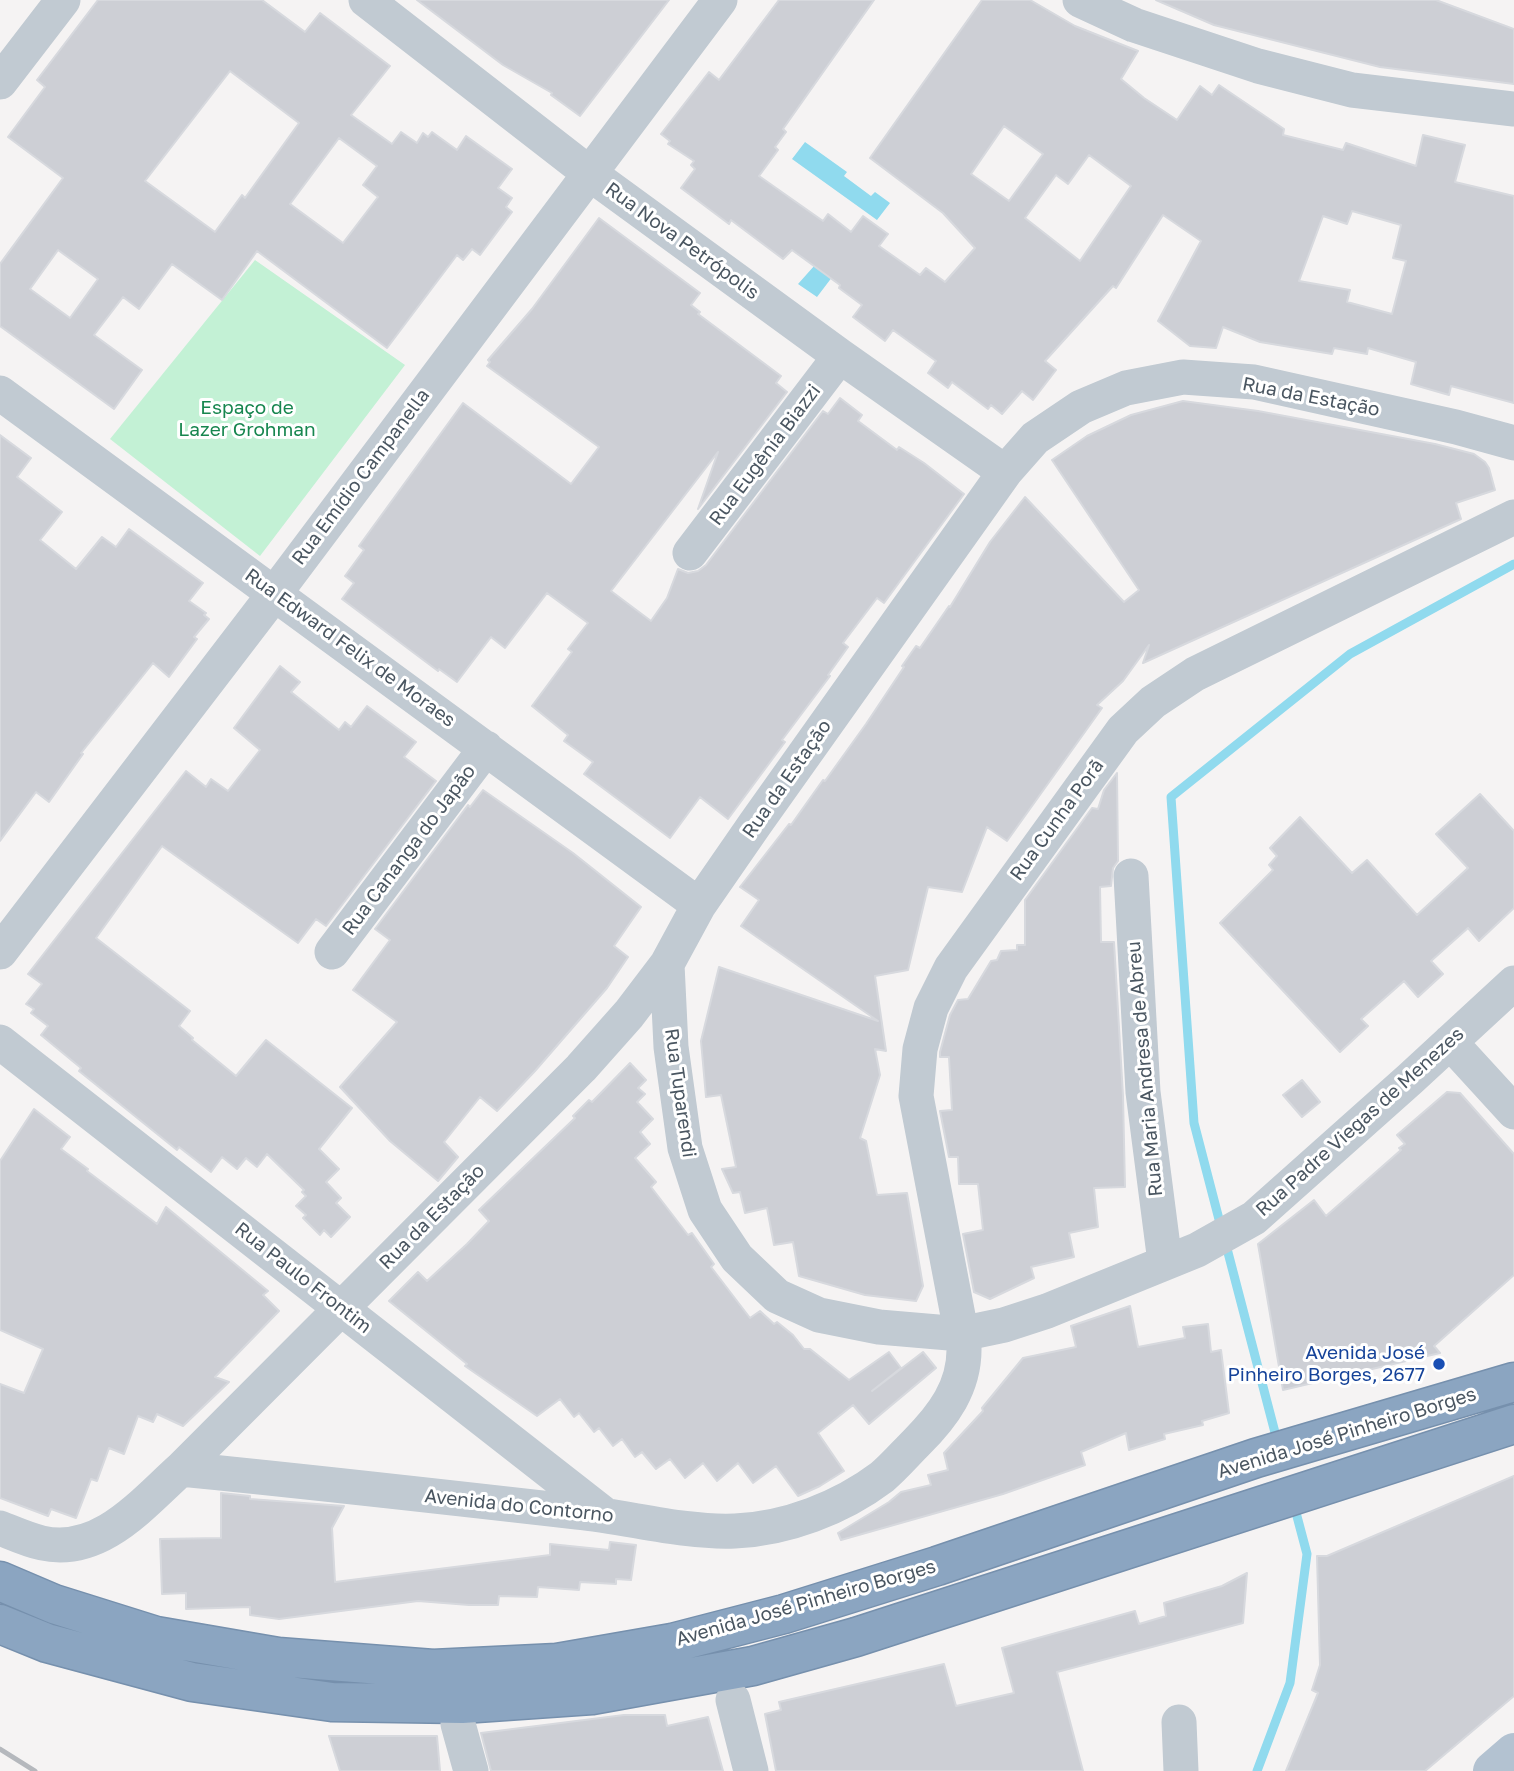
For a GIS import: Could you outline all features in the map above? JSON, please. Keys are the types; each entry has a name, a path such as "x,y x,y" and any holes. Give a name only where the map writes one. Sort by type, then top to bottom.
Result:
{"highway":[{"name":"Avenida José Pinheiro Borges","path":"0,1581 54,1604 156,1636 278,1657 433,1669 557,1663 672,1643 784,1614 950,1562 1256,1458 1514,1382"},
{"name":"Avenida José Pinheiro Borges","path":"0,1624 47,1643 192,1682 332,1702 462,1704 592,1695 752,1666 856,1637 1514,1424"}],"main road":[{"path":"1492,1771 1514,1752"}],"street":[{"path":"0,82 63,0"},
{"name":"Rua Nova Petrópolis","path":"366,0 589,173 840,356 1005,472"},
{"name":"Rua Emídio Campanella","path":"0,952 275,593 720,0"},
{"path":"1080,0 1133,25 1258,66 1339,87 1514,109"},
{"name":"Rua Eugênia Biazzi","path":"690,553 840,356"},
{"name":"Rua da Estação","path":"181,1469 581,1068 629,1014 667,964 699,905 1005,472 1035,438 1081,407 1126,388 1184,377 1254,382 1456,427 1514,443"},
{"name":"Rua Edward Felix de Moraes","path":"0,393 699,905"},
{"name":"Rua Cunha Porã","path":"961,1334 916,1096 920,1049 931,1008 951,968 1123,730 1153,702 1195,674 1514,517"},
{"name":"Rua Cananga do Japão","path":"332,952 486,748"},
{"name":"Rua Maria Andresa de Abreu","path":"1131,876 1143,1092 1181,1256"},
{"name":"Rua Tuparendi","path":"667,964 671,1047 685,1148 705,1210 737,1258 776,1296 818,1315 879,1327 961,1334"},
{"name":"Rua Padre Viegas de Menezes","path":"961,1334 1004,1325 1047,1311 1181,1256 1254,1218 1514,983"},
{"name":"Rua Paulo Frontim","path":"0,1042 604,1515"},
{"path":"1450,1042 1514,1112"},
{"name":"Avenida do Contorno","path":"181,1469 604,1515 690,1530 736,1531 788,1523 839,1504 883,1476 931,1428 957,1392 964,1362 961,1334"},
{"path":"0,1528 42,1543 70,1545 97,1538 119,1524 181,1469"},
{"path":"733,1700 751,1771"},
{"path":"1179,1723 1181,1771"},
{"path":"458,1724 471,1771"}],"green space":[{"name":"Espaço de Lazer Grohman","path":"255,260 405,365 260,556 110,439"}],"water":[{"path":"805,142 847,172 844,176 871,196 875,192 890,203 877,220 792,159"},
{"path":"823,256 839,268 817,297 798,284"}],"building":[{"path":"98,0 262,0 305,32 320,13 390,66 351,115 392,144 401,132 417,143 423,133 428,137 432,132 457,150 466,136 512,169 498,188 512,198 506,207 512,212 480,255 472,249 463,260 457,255 387,348 257,251 222,300 172,264 139,309 123,297 94,335 142,370 114,409 0,326 0,264 63,178 8,137 45,87 37,80","holes":["230,71 299,123 245,198 242,195 215,232 145,181","339,138 377,166 363,185 378,197 343,243 290,204","58,250 98,279 70,318 30,289"]},
{"path":"417,0 669,0 580,116 551,95 552,93 503,65"},
{"path":"779,0 874,0 783,129 786,132 775,147 778,150 759,176 823,221 828,214 851,232 863,216 888,234 879,246 920,275 926,268 945,282 975,248 943,213 870,158 982,0 1030,0 1075,26 1138,51 1121,79 1177,120 1200,86 1212,95 1219,85 1284,129 1283,135 1343,150 1346,143 1416,166 1423,135 1465,145 1455,182 1514,196 1514,403 1451,386 1449,395 1411,384 1416,362 1368,348 1367,354 1334,348 1332,354 1260,342 1223,327 1216,348 1190,346 1158,321 1201,241 1163,215 1116,288 1113,286 1045,361 1056,370 1033,400 1022,391 1002,414 991,405 988,409 952,382 948,388 928,373 936,361 893,330 885,341 853,317 862,305 839,288 840,285 792,250 783,259 731,220 729,224 681,188 695,169 691,165 694,161 668,144 670,141 661,134 709,72 719,80","holes":["1004,126 1043,154 1009,201 971,174","1089,155 1131,186 1080,261 1025,218 1056,175 1068,184","1352,211 1401,225 1393,258 1406,261 1392,314 1347,302 1350,290 1299,281 1323,216 1347,224"]},
{"path":"1156,0 1436,0 1514,29 1514,84 1380,67 1214,25"},
{"path":"599,218 700,293 691,305 700,312 698,314 781,376 776,383 787,392 698,509 718,452 611,591 651,621 667,598 678,569 688,573 698,571 706,565 823,411 828,414 840,398 862,415 858,421 897,450 899,447 924,463 964,494 884,603 877,598 843,643 848,647 828,675 830,676 728,819 700,797 670,838 584,774 593,762 564,741 568,735 532,706 572,652 568,649 588,623 547,593 505,648 491,637 457,682 439,669 438,671 342,599 354,583 345,576 364,550 359,546 463,403 571,484 599,447 487,366 490,362 488,360 532,309"},
{"path":"1183,401 1258,411 1435,444 1474,454 1489,468 1495,490 1456,503 1461,519 1143,663 1149,645 1123,681 1097,705 1102,708 1007,841 987,827 962,892 928,887 908,970 875,976 886,1051 875,1049 880,1075 860,1138 866,1141 877,1195 907,1193 923,1286 916,1301 865,1295 799,1276 793,1242 774,1245 767,1208 745,1213 740,1192 733,1193 722,1169 736,1167 721,1095 706,1097 701,1041 719,967 878,1021 741,926 759,900 740,887 789,824 791,825 823,780 825,781 866,724 916,646 920,648 950,607 990,542 1025,497 1124,602 1139,590 1052,460 1087,436 1131,415"},
{"path":"0,435 31,458 17,477 62,512 40,540 76,569 102,537 116,547 129,529 203,583 189,601 206,613 204,615 209,619 194,637 197,639 169,677 153,663 81,753 83,754 49,802 36,792 0,841"},
{"path":"280,666 300,682 291,692 339,730 345,722 351,727 367,706 416,742 404,757 436,781 326,926 316,919 298,943 162,846 96,938 190,1011 179,1026 236,1076 266,1040 352,1108 319,1149 339,1169 326,1182 341,1198 336,1203 350,1217 331,1237 324,1230 320,1235 303,1218 306,1215 296,1206 306,1196 302,1192 304,1190 267,1154 257,1167 246,1158 237,1169 222,1157 211,1172 179,1147 177,1150 79,1071 81,1068 41,1035 48,1026 31,1013 34,1009 26,1004 42,984 28,974 186,771 206,787 211,779 228,791 260,750 234,728"},
{"path":"1117,773 1118,861 1113,868 1111,886 1100,887 1101,942 1114,942 1125,1187 1094,1188 1098,1227 1069,1233 1074,1257 1031,1267 1034,1278 990,1299 974,1292 963,1234 983,1230 978,1184 959,1184 958,1157 949,1157 940,1111 952,1110 949,1057 940,1057 940,1052 950,1015 958,1000 968,999 991,961 997,960 1001,951 1017,950 1017,945 1025,945 1025,900 1092,808 1098,809 1104,790"},
{"path":"483,790 573,853 641,907 614,946 628,957 607,988 497,1111 480,1097 444,1142 458,1157 438,1181 390,1141 340,1087 397,1022 353,990 390,940 375,929 468,805 470,807"},
{"path":"1480,794 1514,831 1514,908 1479,941 1468,928 1431,961 1443,974 1418,997 1404,981 1361,1019 1368,1026 1340,1052 1220,923 1273,870 1269,865 1277,856 1270,848 1300,817 1352,873 1367,860 1417,915 1468,868 1436,834"},
{"path":"630,1063 646,1080 638,1088 645,1094 637,1102 653,1119 640,1132 650,1144 635,1158 656,1182 651,1187 688,1235 692,1233 714,1264 711,1267 750,1318 760,1311 774,1324 777,1322 793,1335 804,1349 810,1349 849,1380 889,1352 901,1368 872,1391 923,1352 936,1368 869,1424 853,1405 818,1433 844,1471 798,1496 776,1466 753,1483 738,1463 717,1481 703,1463 685,1478 670,1459 656,1469 642,1452 635,1457 622,1439 613,1446 599,1428 594,1432 579,1413 574,1417 560,1399 537,1416 465,1366 467,1364 389,1301 418,1272 427,1281 467,1244 489,1221 479,1210"},
{"path":"1302,1080 1320,1102 1302,1117 1283,1095"},
{"path":"1447,1092 1460,1093 1514,1154 1514,1275 1434,1346 1440,1353 1283,1390 1258,1244 1314,1200 1326,1216 1401,1150 1399,1148 1405,1144 1397,1135"},
{"path":"34,1109 70,1137 61,1149 88,1169 87,1171 157,1224 166,1207 268,1291 263,1295 279,1311 215,1377 229,1382 183,1426 157,1414 153,1422 138,1416 124,1454 109,1448 97,1481 91,1479 76,1518 51,1509 48,1516 0,1498 0,1384 24,1393 43,1349 0,1330 0,1161"},
{"path":"1130,1306 1138,1347 1185,1338 1183,1327 1208,1324 1211,1352 1221,1350 1229,1413 1202,1421 1203,1425 1164,1434 1165,1439 1129,1450 1126,1433 1081,1452 1085,1465 1003,1494 841,1540 838,1533 901,1492 931,1485 928,1475 948,1470 944,1453 983,1411 982,1408 1023,1358 1076,1347 1071,1326"},
{"path":"1514,1476 1514,1696 1425,1771 1286,1771 1318,1693 1312,1690 1320,1665 1317,1556 1327,1556"},
{"path":"221,1493 250,1496 250,1499 344,1506 332,1528 335,1582 550,1555 550,1544 609,1550 610,1542 636,1545 631,1580 616,1579 616,1584 580,1582 579,1590 538,1587 537,1597 499,1596 498,1605 418,1601 279,1619 250,1615 250,1607 186,1609 186,1593 162,1594 160,1539 221,1538"},
{"path":"1247,1573 1243,1623 1057,1672 1083,1771 776,1771 765,1714 781,1710 779,1702 944,1664 956,1706 1014,1693 1002,1648 1135,1611 1139,1624 1166,1616 1164,1603 1222,1586"},
{"path":"624,1715 665,1715 667,1726 708,1717 723,1771 491,1771 481,1733"},
{"path":"329,1736 437,1736 440,1771 340,1771"}],"waterway":[{"path":"1221,1227 1194,1123 1171,797 1350,654 1514,564"},
{"path":"1225,1241 1278,1444"},
{"path":"1257,1771 1290,1683 1307,1554 1294,1505"}],"railway":[{"path":"0,1749 35,1771"}],"place":[{"name":"Avenida José Pinheiro Borges, 2677","path":"1439,1364"}]}
